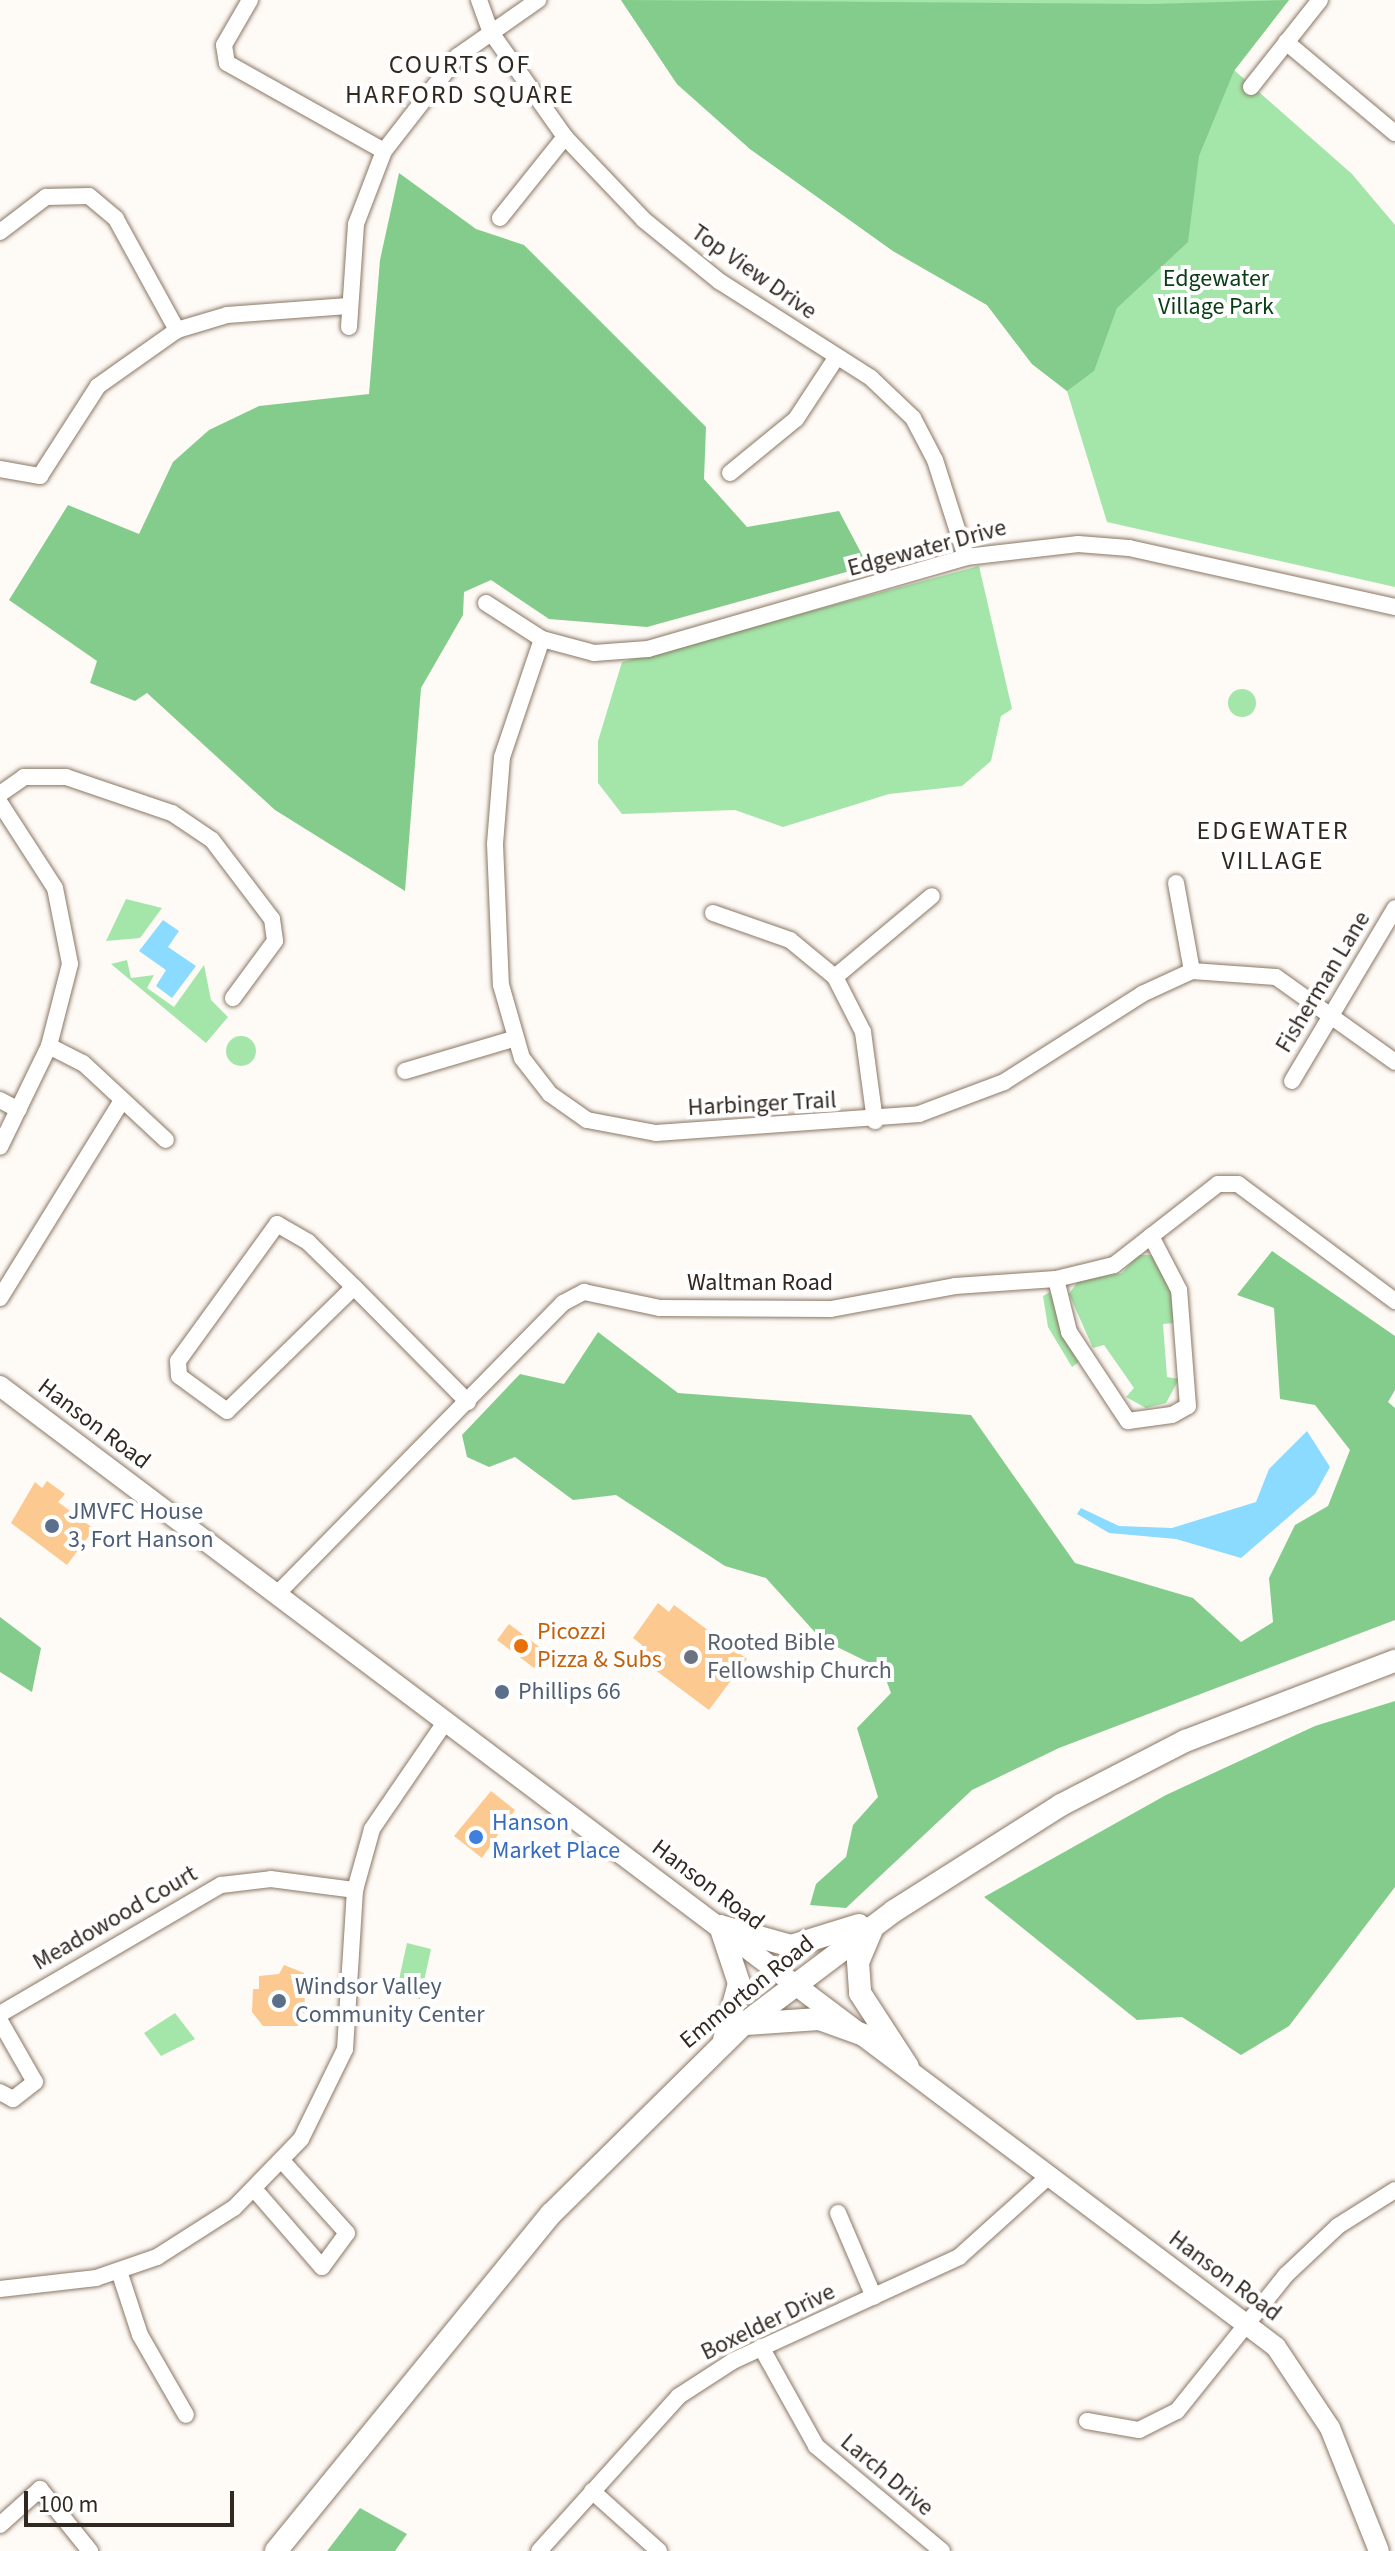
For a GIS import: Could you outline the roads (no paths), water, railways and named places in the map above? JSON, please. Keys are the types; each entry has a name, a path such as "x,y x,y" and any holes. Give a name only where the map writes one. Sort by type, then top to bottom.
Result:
{"main road":[{"name":"Emmorton Road","path":"276,2551 551,2214 724,2040 795,1983 885,1917 1125,1770 1260,1709 1395,1661"},
{"path":"720,1926 791,1946 885,1917"},
{"path":"885,1917 856,1978 872,2021 908,2067"},
{"path":"720,1926 739,1983 724,2040"},
{"path":"744,2024 819,2019 864,2035"}],"street":[{"path":"250,0 224,45 227,63 384,151"},
{"name":"Top View Drive","path":"479,0 490,31 565,137 687,256 836,358 913,418 935,460 966,557"},
{"path":"349,327 348,306 356,224 384,151 427,90 490,31 538,0"},
{"path":"1251,87 1320,0"},
{"path":"1286,42 1395,133"},
{"path":"500,218 565,137"},
{"path":"0,232 46,197 89,196 116,219 177,330"},
{"path":"0,469 40,476 98,386 177,330 227,315 348,306"},
{"path":"730,473 796,419 836,358"},
{"name":"Edgewater Drive","path":"486,603 542,639 594,653 648,649 966,557 1030,546 1129,548 1395,607"},
{"name":"Harbinger Trail","path":"542,639 515,705 498,798 495,900 513,1039 550,1094 615,1130 875,1121 976,1095 1192,971"},
{"path":"0,794 24,777 66,777 172,813 212,840 272,919 275,941 233,998"},
{"path":"0,803 55,888 69,944 49,1046 0,1147"},
{"path":"1176,883 1192,971 1276,977 1335,1014 1395,1062"},
{"path":"835,977 932,896"},
{"name":"Fisherman Lane","path":"1292,1081 1335,1014 1395,908"},
{"path":"713,913 790,940 835,977 863,1032 875,1121"},
{"path":"405,1071 513,1039"},
{"path":"49,1046 83,1063 121,1102 166,1140"},
{"path":"0,1100 19,1110"},
{"path":"0,1298 121,1102"},
{"name":"Waltman Road","path":"277,1594 563,1303 584,1292 660,1308 831,1309 955,1286 1056,1279 1114,1265 1209,1186 1238,1184 1395,1301"},
{"path":"354,1287 227,1411 179,1376 178,1361 277,1224 308,1242 354,1287 468,1402"},
{"path":"1056,1279 1069,1332 1128,1421 1172,1415 1188,1406 1179,1290 1151,1236"},
{"name":"Hanson Road","path":"0,1386 1248,2325 1317,2402 1379,2551"},
{"path":"0,2289 119,2271 186,2242 255,2190 283,2162 320,2112 343,2058 355,1890 379,1816 446,1721"},
{"name":"Meadowood Court","path":"0,2014 221,1885 271,1879 355,1890"},
{"path":"0,2021 35,2082 13,2099 0,2092"},
{"path":"255,2190 322,2267 347,2233 283,2162"},
{"name":"Boxelder Drive","path":"539,2551 679,2396 761,2347 959,2257 1049,2176"},
{"path":"1087,2421 1125,2431 1165,2419 1197,2392 1309,2253 1395,2190"},
{"path":"838,2213 874,2297"},
{"path":"119,2271 140,2335 186,2415"},
{"name":"Larch Drive","path":"761,2347 816,2446 942,2551"},
{"path":"0,2525 40,2489 90,2551"},
{"path":"592,2491 659,2551"}],"water":[{"path":"163,920 179,931 168,947 196,966 172,998 156,986 166,970 139,951"},
{"path":"1307,1431 1330,1467 1315,1494 1241,1558 1176,1539 1109,1533 1077,1514 1081,1508 1119,1526 1172,1528 1256,1502 1269,1469"}],"place":[{"name":"JMVFC House 3, Fort Hanson","path":"52,1526"},
{"name":"Picozzi Pizza & Subs","path":"521,1646"},
{"name":"Rooted Bible Fellowship Church","path":"691,1657"},
{"name":"Phillips 66","path":"502,1692"},
{"name":"Hanson Market Place","path":"476,1837"},
{"name":"Windsor Valley Community Center","path":"279,2001"}],"district":[{"name":"COURTS OF HARFORD SQUARE","path":"460,80"},
{"name":"EDGEWATER VILLAGE","path":"1273,846"}],"park label":[{"name":"Edgewater Village Park","path":"1216,293"}]}
